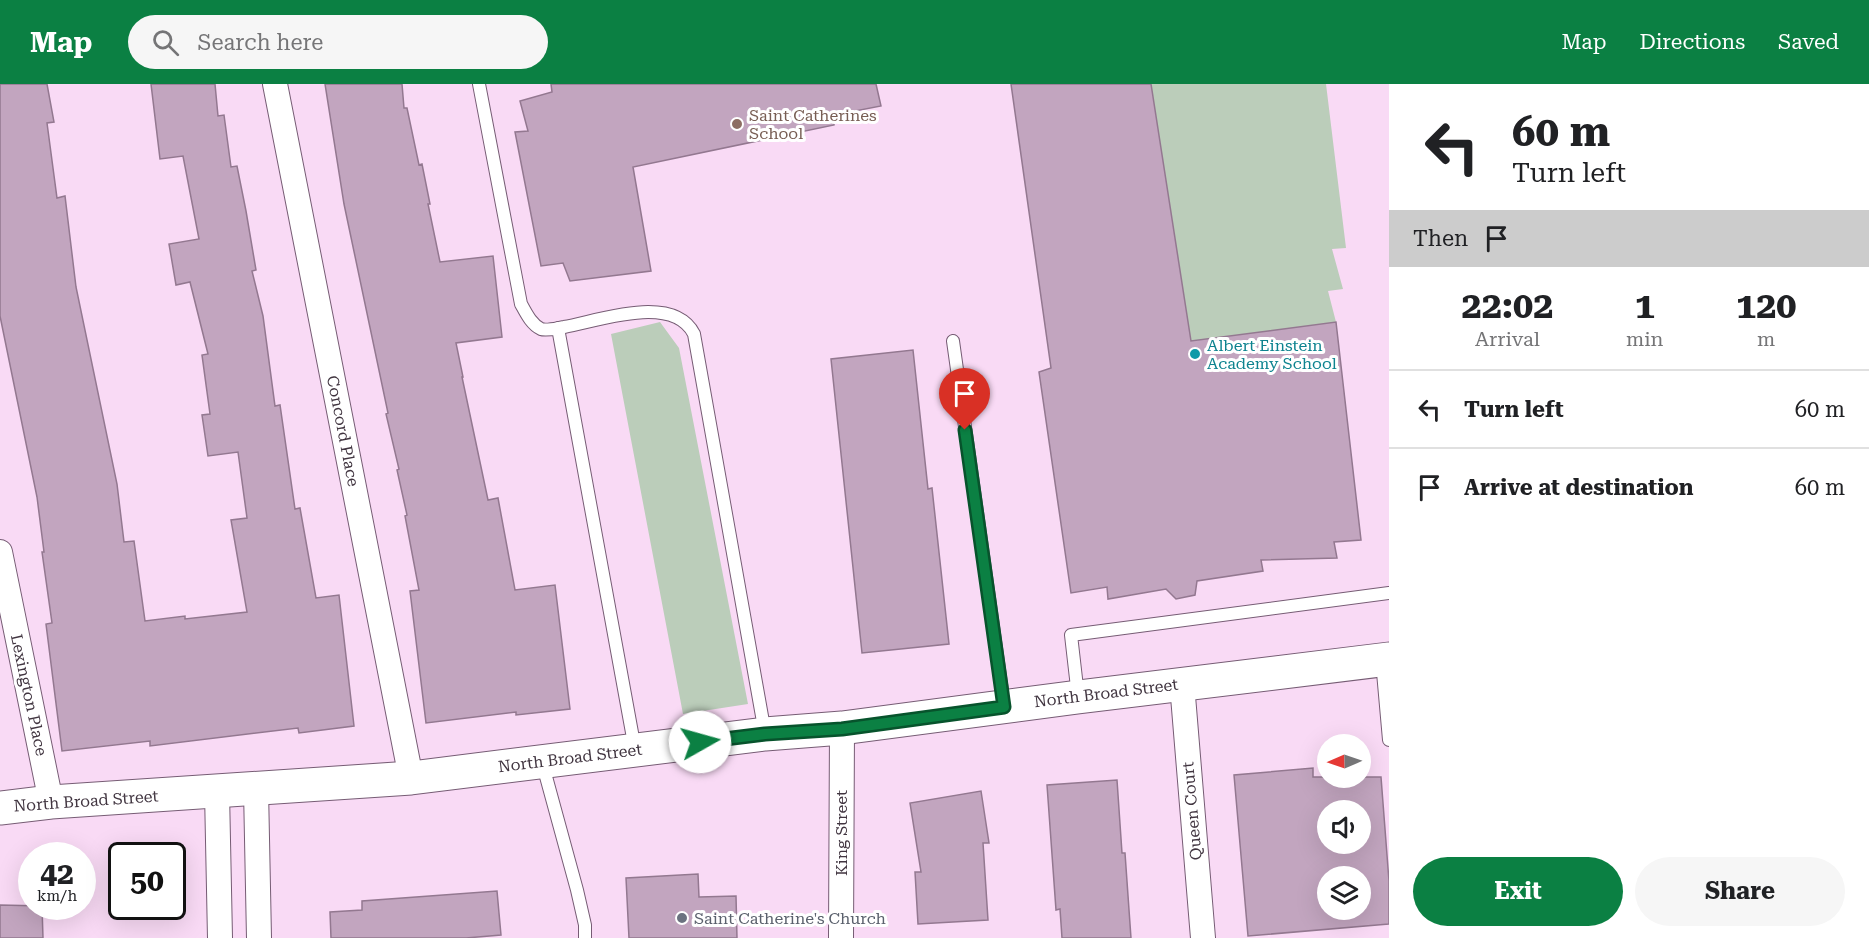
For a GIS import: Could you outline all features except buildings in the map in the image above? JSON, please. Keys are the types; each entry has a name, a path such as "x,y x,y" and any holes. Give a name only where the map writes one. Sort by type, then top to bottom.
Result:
{"main road":[{"name":"North Broad Street","path":"0,808 51,802 411,778 765,734 842,729 1078,697 1385,660"}],"street":[{"name":"Concord Place","path":"275,84 411,778"},
{"name":"Lexington Place","path":"0,552 51,802"},
{"name":"Queen Court","path":"1182,684 1203,938"},
{"name":"King Street","path":"841,938 842,729"},
{"path":"256,789 259,938"},
{"path":"217,792 220,938"}],"lane":[{"path":"479,84 521,304 528,317 543,330 623,315 661,312 672,314 691,327 765,734"},
{"path":"558,328 635,750"},
{"path":"953,341 1004,707"},
{"path":"1078,697 1071,635 1389,593"},
{"path":"1385,660 1389,740"},
{"path":"542,762 578,890 585,925 585,938"}],"green space":[{"path":"1151,84 1326,84 1346,248 1332,249 1343,289 1328,291 1336,322 1191,341"},
{"path":"660,322 679,348 748,704 683,714 611,334"}],"place":[{"name":"Saint Catherines School","path":"737,124"},
{"name":"Albert Einstein Academy School","path":"1195,354"},
{"name":"Saint Catherine's Church","path":"682,918"}],"route":[{"path":"700,742 765,734 842,729 1004,707 965,430"}]}
